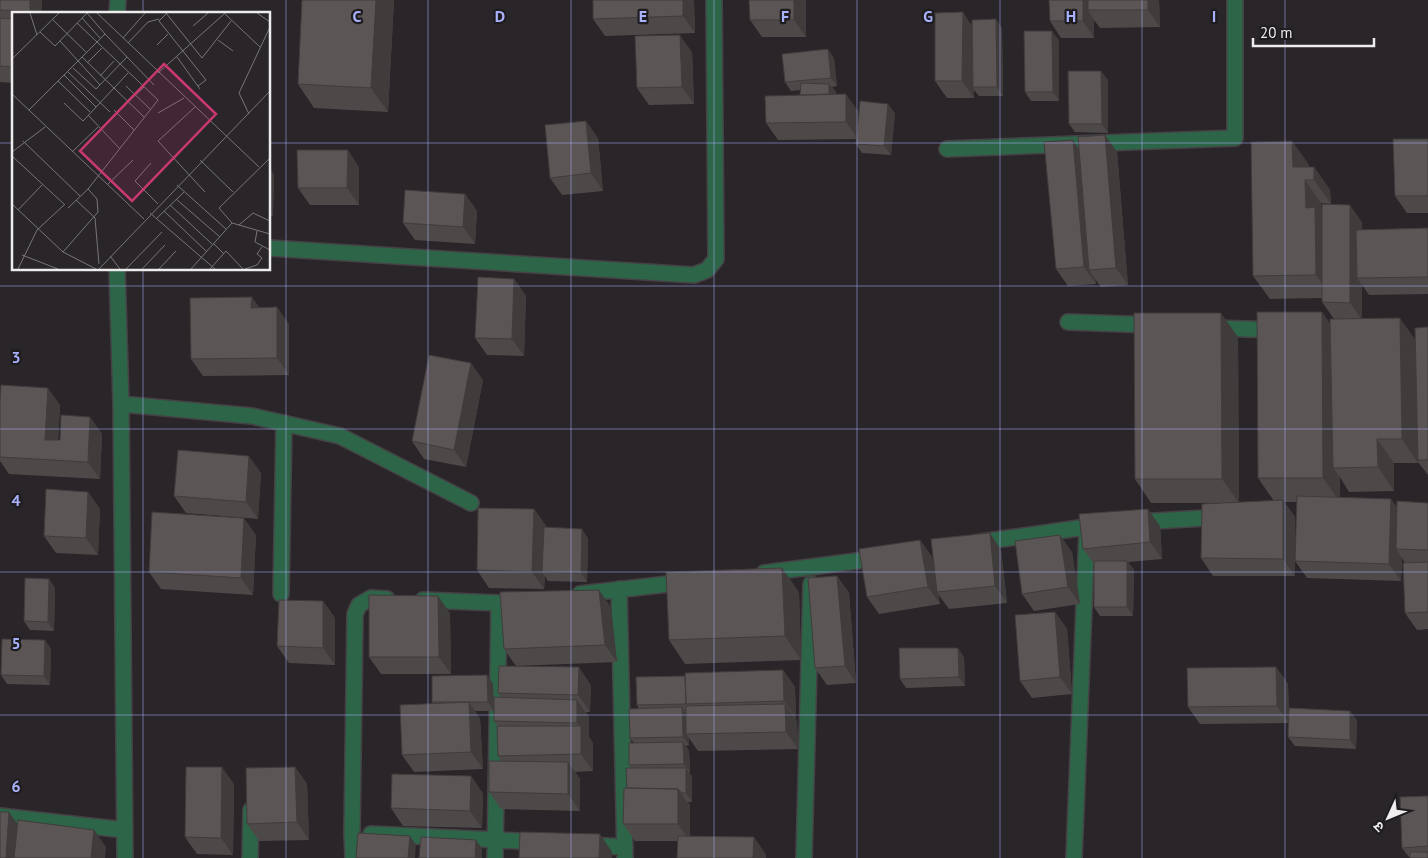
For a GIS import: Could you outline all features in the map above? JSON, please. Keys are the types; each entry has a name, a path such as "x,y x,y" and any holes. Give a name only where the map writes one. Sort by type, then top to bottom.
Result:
{"street":[{"path":"270,248 694,274 707,270 716,259 714,0"},
{"path":"947,150 1235,138 1235,0"},
{"path":"117,270 121,404 125,858"},
{"path":"1068,322 1165,326"},
{"path":"1194,327 1292,331"},
{"path":"121,404 252,416 340,436 471,503"},
{"path":"281,594 284,423"},
{"path":"959,545 1087,526 1233,516"},
{"path":"1074,858 1087,526"},
{"path":"754,574 811,568 890,556"},
{"path":"804,858 811,568"},
{"path":"564,596 696,581"},
{"path":"569,844 625,853 619,589"},
{"path":"354,858 352,833 355,614 359,605 372,598 499,603 536,599"},
{"path":"495,858 499,603"},
{"path":"250,858 252,794"},
{"path":"0,816 125,830"},
{"path":"352,833 551,842"}],"building":[{"path":"0,0 30,0 30,11 0,10"},
{"path":"302,0 376,0 371,88 298,84"},
{"path":"593,0 683,0 683,16 593,19"},
{"path":"749,0 794,0 794,20 750,20"},
{"path":"1049,0 1083,0 1083,21 1050,21"},
{"path":"1088,0 1148,0 1148,10 1088,10"},
{"path":"963,12 962,81 935,81 935,13"},
{"path":"0,18 12,19 12,67 0,66"},
{"path":"996,19 997,87 973,87 972,20"},
{"path":"1024,31 1052,31 1053,92 1025,92"},
{"path":"680,35 682,87 637,88 635,36"},
{"path":"828,49 831,78 785,82 782,54"},
{"path":"1068,71 1101,71 1102,124 1069,124"},
{"path":"801,83 829,84 829,94 800,95"},
{"path":"846,94 846,122 766,123 765,96"},
{"path":"860,101 888,104 884,146 856,144"},
{"path":"586,121 591,173 550,178 545,125"},
{"path":"1105,135 1116,268 1089,270 1078,137"},
{"path":"1393,139 1428,139 1428,196 1395,196"},
{"path":"1073,140 1084,267 1056,269 1044,142"},
{"path":"1292,141 1293,167 1314,167 1314,180 1305,180 1306,208 1315,207 1316,275 1253,276 1251,142"},
{"path":"297,150 348,150 347,188 298,188"},
{"path":"405,190 465,194 463,227 403,223"},
{"path":"1322,204 1350,205 1350,303 1322,302"},
{"path":"1428,228 1428,277 1357,278 1356,230"},
{"path":"478,277 514,279 512,339 475,338"},
{"path":"252,297 251,308 277,307 277,358 191,359 190,298"},
{"path":"1257,312 1322,312 1323,478 1258,478"},
{"path":"1134,313 1221,313 1222,479 1135,479"},
{"path":"1400,318 1402,439 1377,439 1378,467 1333,468 1330,319"},
{"path":"1428,327 1428,460 1418,460 1415,328"},
{"path":"429,355 471,363 454,450 412,441"},
{"path":"1,385 48,388 45,440 60,440 61,415 90,417 88,462 0,457"},
{"path":"178,450 249,456 246,502 174,496"},
{"path":"46,489 88,492 86,538 44,536"},
{"path":"1297,496 1391,499 1389,564 1295,561"},
{"path":"1283,500 1283,559 1201,558 1202,504"},
{"path":"1397,501 1428,503 1428,550 1396,549"},
{"path":"478,508 534,509 532,572 477,570"},
{"path":"1148,509 1150,542 1083,549 1079,514"},
{"path":"152,512 244,518 241,578 149,572"},
{"path":"544,527 582,529 581,573 542,572"},
{"path":"990,533 995,586 937,592 931,539"},
{"path":"1060,535 1068,587 1022,594 1015,541"},
{"path":"920,540 928,587 867,597 859,549"},
{"path":"1094,561 1127,561 1127,607 1094,607"},
{"path":"1428,562 1428,612 1405,613 1403,563"},
{"path":"782,568 785,636 669,640 666,572"},
{"path":"837,576 845,666 815,668 808,578"},
{"path":"25,578 49,579 48,622 24,621"},
{"path":"599,590 605,645 504,649 500,592"},
{"path":"369,595 438,596 439,657 369,657"},
{"path":"279,600 323,601 323,648 277,646"},
{"path":"1055,612 1060,677 1020,681 1015,615"},
{"path":"2,639 45,640 44,676 1,675"},
{"path":"899,648 958,648 959,677 900,679"},
{"path":"499,666 579,667 578,695 498,693"},
{"path":"1276,667 1277,706 1188,707 1187,668"},
{"path":"783,670 784,701 686,704 685,673"},
{"path":"487,675 488,702 432,702 432,676"},
{"path":"685,676 686,704 637,705 636,677"},
{"path":"494,697 577,700 577,723 494,721"},
{"path":"469,702 471,752 402,755 400,705"},
{"path":"785,704 786,732 686,734 686,706"},
{"path":"682,707 683,737 630,738 629,709"},
{"path":"1289,708 1350,711 1350,740 1288,737"},
{"path":"497,726 581,726 581,754 498,756"},
{"path":"683,742 684,764 629,765 629,743"},
{"path":"489,761 568,762 568,794 489,792"},
{"path":"186,767 222,767 221,838 185,837"},
{"path":"295,767 297,822 247,824 246,768"},
{"path":"626,768 686,768 686,793 682,793 678,789 627,788"},
{"path":"392,774 471,776 470,811 391,808"},
{"path":"624,788 678,789 678,824 623,824"},
{"path":"1428,796 1428,846 1402,848 1400,797"},
{"path":"0,812 9,812 6,858 0,858"},
{"path":"18,820 94,830 91,858 14,858"},
{"path":"520,832 600,834 599,858 519,858"},
{"path":"358,833 410,836 408,858 356,858"},
{"path":"678,836 754,837 753,858 677,858"},
{"path":"421,837 476,840 475,858 419,858"},
{"path":"1410,852 1428,852 1428,858 1410,858"}]}
